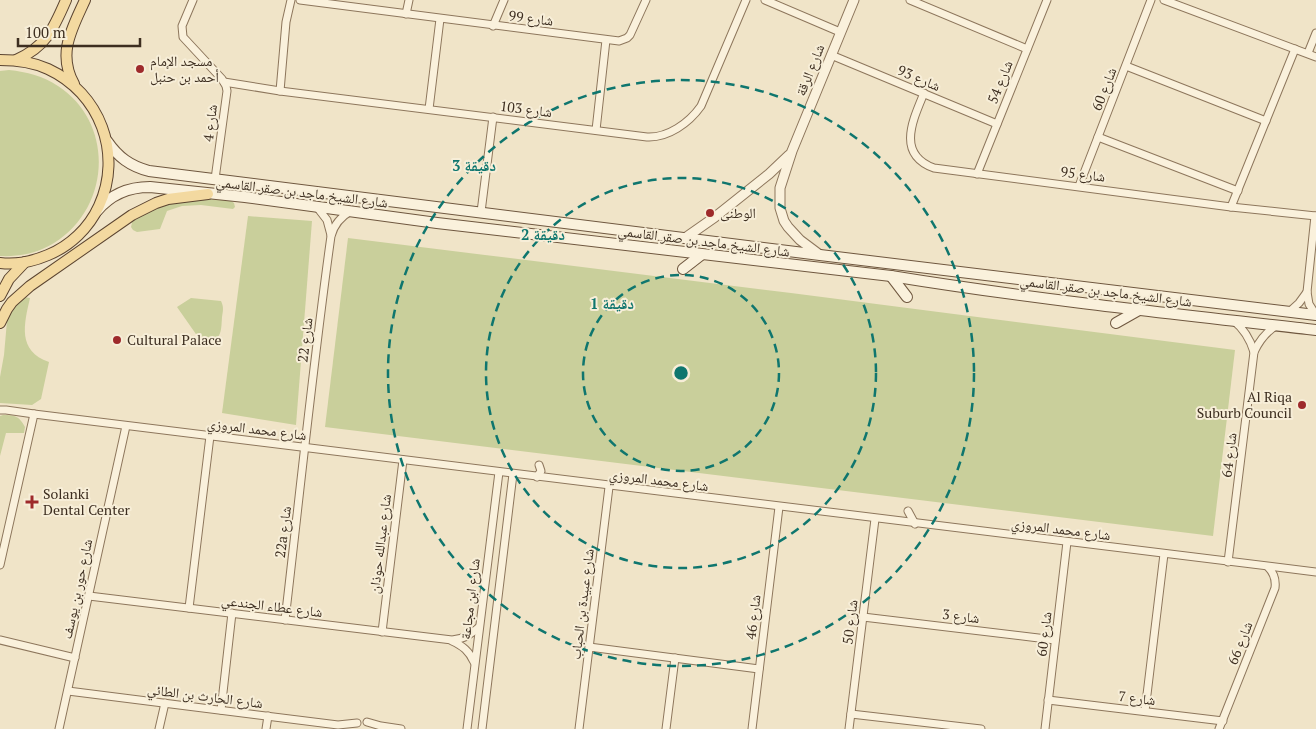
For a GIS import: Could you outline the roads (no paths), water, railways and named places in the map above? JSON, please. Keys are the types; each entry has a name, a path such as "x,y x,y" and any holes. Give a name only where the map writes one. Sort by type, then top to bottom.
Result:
{"main road":[{"path":"16,60 32,52 45,40 55,25 66,0"},
{"path":"75,85 69,72 66,52 69,38 85,0"},
{"path":"0,60 32,63 47,68 75,85 98,114 107,140 109,154 107,184 103,198 88,225 78,236 54,253 40,259 0,263"},
{"name":"شارع الشيخ ماجد بن صقر القاسمي","path":"107,140 124,160 140,168 215,179 1316,315"},
{"name":"شارع الشيخ ماجد بن صقر القاسمي","path":"96,212 116,194 132,188 150,186 437,223 891,276 1139,310 1316,330"},
{"path":"0,323 6,309 30,286 132,215 144,208 168,199 208,194"},
{"path":"437,223 436,216 440,213 471,215 481,212"},
{"path":"683,269 701,255"},
{"path":"0,296 9,279 25,262"},
{"path":"933,283 941,279 958,280 961,276 958,272"},
{"path":"891,276 906,296"},
{"path":"1116,323 1139,310"}],"street":[{"path":"193,0 182,26 183,37 224,82"},
{"path":"280,91 286,22 291,0"},
{"name":"شارع 99","path":"300,0 619,41 627,38 632,31 646,0"},
{"path":"406,14 409,0"},
{"path":"493,26 504,0"},
{"name":"شارع 103","path":"224,82 280,91 647,137 658,136 668,133 690,118 704,101 746,0"},
{"path":"765,0 840,32"},
{"name":"شارع الرقة","path":"820,255 792,233 788,227 782,215 779,202 780,188 792,151 854,0"},
{"path":"910,0 1027,49"},
{"name":"شارع 54","path":"977,174 1047,0"},
{"name":"شارع 60","path":"1079,186 1151,0"},
{"path":"1164,0 1316,57"},
{"path":"429,109 440,19"},
{"path":"1308,53 1316,32"},
{"path":"596,130 606,40"},
{"path":"1231,207 1295,49"},
{"name":"شارع 93","path":"831,55 997,124"},
{"path":"1126,66 1266,121"},
{"name":"شارع 4","path":"215,179 227,91 224,82"},
{"name":"شارع 95","path":"924,94 910,131 911,142 917,156 925,164 934,168 1231,207 1316,216"},
{"path":"481,212 493,117"},
{"path":"1098,137 1238,191"},
{"name":"شارع الرقة","path":"685,238 708,223 769,174 792,151"},
{"path":"316,207 327,220 331,236"},
{"name":"شارع 22","path":"306,448 318,330 331,236 338,221 351,211"},
{"path":"1316,216 1307,292 1309,304 1316,315"},
{"path":"1289,312 1307,292"},
{"path":"1232,320 1244,331 1254,352"},
{"name":"شارع 64","path":"1228,562 1254,352 1261,339 1277,325"},
{"name":"شارع محمد المروزي","path":"0,410 609,487 1316,572"},
{"path":"0,566 34,414"},
{"name":"شارع حور بن يوسف","path":"60,729 126,426"},
{"path":"189,608 210,436"},
{"name":"22a شارع","path":"285,620 306,448"},
{"name":"شارع عبدالله حوذان","path":"382,632 403,460"},
{"path":"537,477 541,472 539,465"},
{"name":"شارع ابن مجاعة","path":"468,729 499,472"},
{"name":"شارع ابن مجاعة","path":"482,729 513,474"},
{"name":"شارع عبيدة بن الحباب","path":"579,727 609,487"},
{"name":"شارع 46","path":"752,729 779,507"},
{"path":"908,511 915,524"},
{"name":"شارع 50","path":"849,729 875,519"},
{"name":"شارع 60","path":"1045,729 1068,542"},
{"path":"1145,711 1164,554"},
{"name":"شارع 66","path":"1220,729 1275,588 1274,574 1268,567"},
{"name":"شارع عطاء الجندعي","path":"89,596 452,640 466,638 479,627"},
{"path":"221,710 232,613"},
{"name":"شارع 3","path":"863,617 1055,640"},
{"path":"0,640 75,658"},
{"path":"452,640 467,650 475,663"},
{"path":"589,646 759,669"},
{"path":"666,729 675,658"},
{"name":"شارع الحارث بن الطائي","path":"68,691 338,725 356,726 362,721 369,726"},
{"name":"شارع 7","path":"1048,700 1223,721"},
{"path":"159,729 165,704"},
{"path":"851,714 947,727 982,729"},
{"path":"266,729 268,716"},
{"name":"شارع الحارث بن الطائي","path":"338,725 348,729"},
{"path":"369,726 401,729"}],"place":[{"name":"مسجد الإمام أحمد بن حنبل","path":"140,69"},
{"name":"الوطنی","path":"710,213"},
{"name":"Cultural Palace","path":"117,340"},
{"name":"Al Riqa Suburb Council","path":"1302,405"},
{"name":"Solanki Dental Center","path":"32,502"}]}
